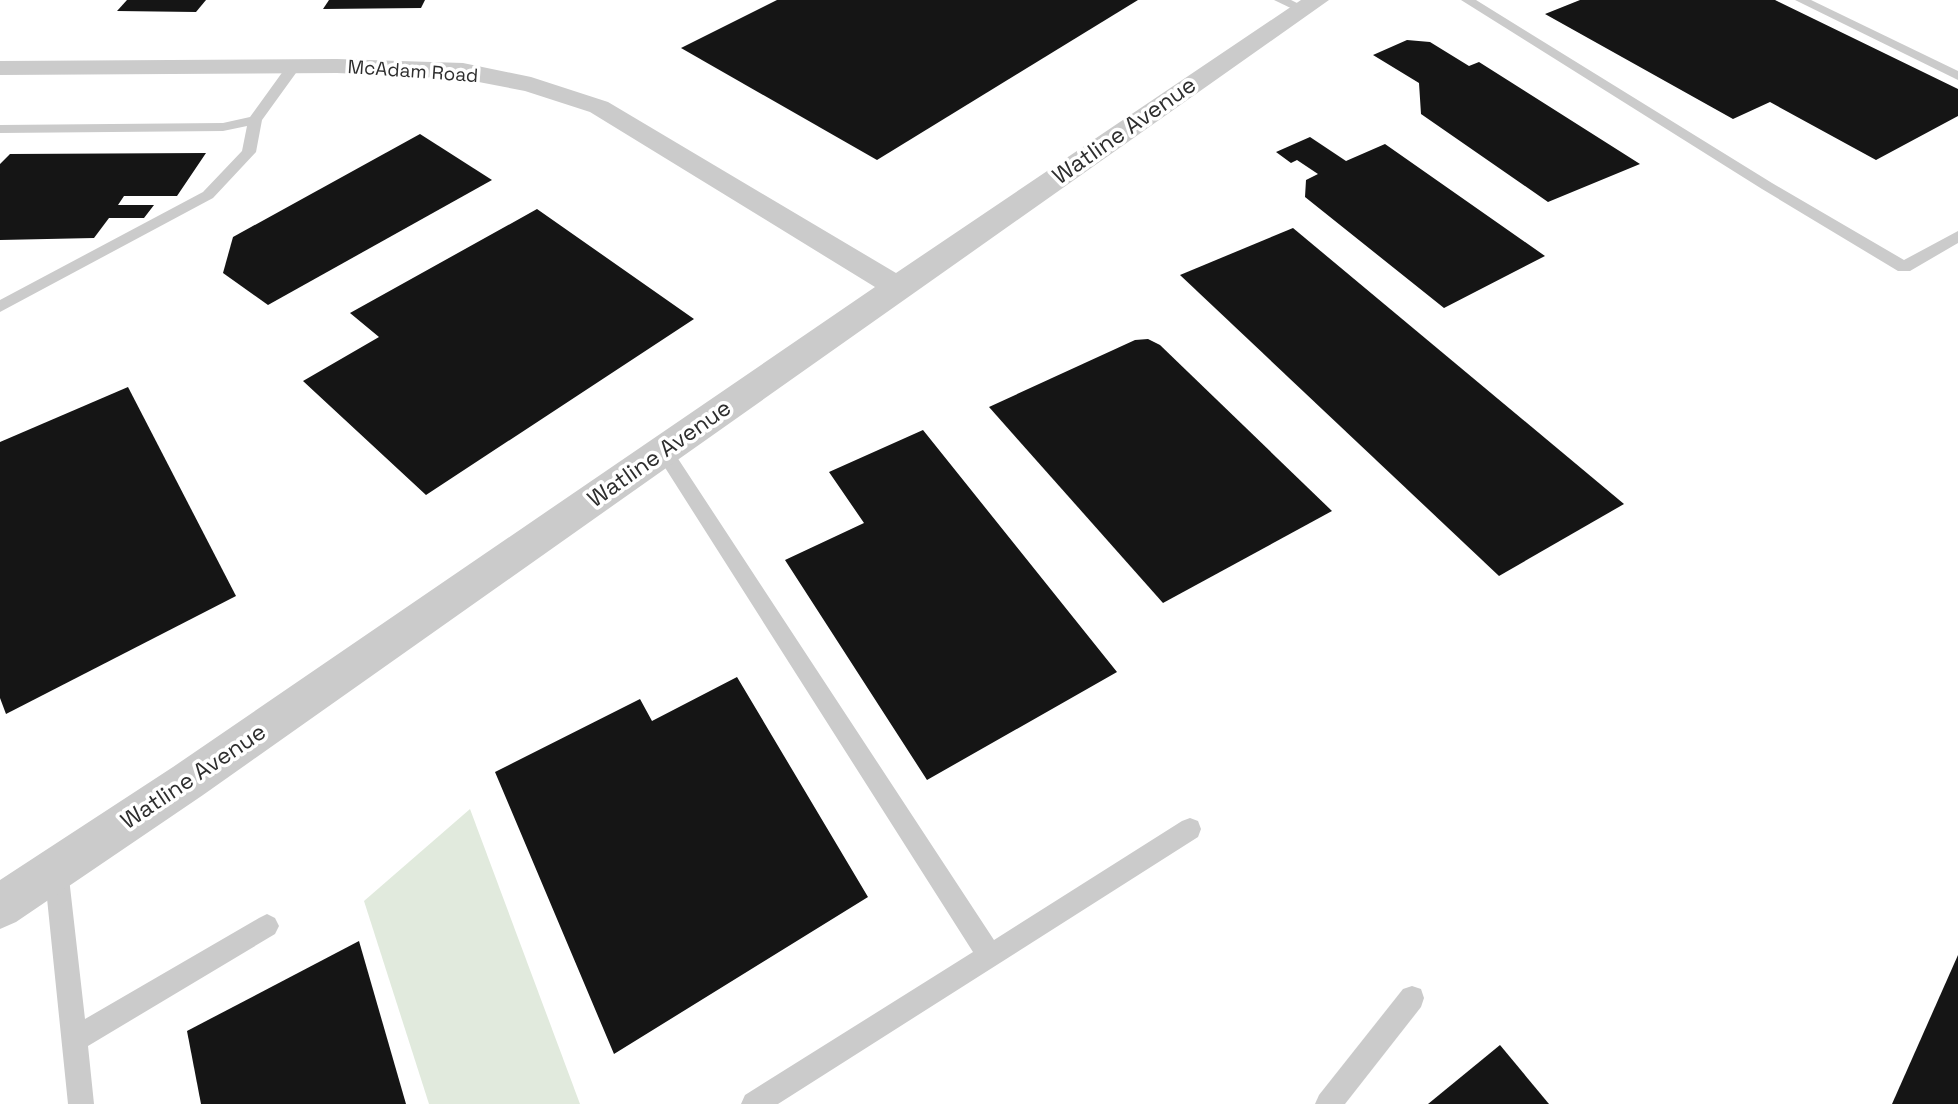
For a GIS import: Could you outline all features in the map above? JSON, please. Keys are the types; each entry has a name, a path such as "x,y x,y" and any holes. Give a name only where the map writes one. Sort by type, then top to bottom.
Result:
{"street":[{"name":"Watline Avenue","path":"0,906 188,781 897,288 1300,3"},
{"name":"McAdam Road","path":"0,68 294,66 463,71 531,85 599,107 897,288"}],"lane":[{"path":"1467,0 1766,186 1904,267 1958,236"},
{"path":"1801,0 1958,76"},
{"path":"0,307 208,195 249,152 255,120 294,66"},
{"path":"0,142 6,129 223,127 255,120"},
{"path":"663,450 990,956"},
{"path":"754,1104 1190,829"},
{"path":"56,868 81,1104"},
{"path":"75,1039 267,926"},
{"path":"1328,1104 1412,998"}],"shaded area":[{"path":"470,809 580,1104 429,1104 364,901"}],"building":[{"path":"127,0 206,0 196,12 117,11"},
{"path":"329,0 425,0 421,8 323,9"},
{"path":"777,0 1138,0 877,160 681,48"},
{"path":"1580,0 1775,0 1958,89 1958,116 1876,160 1770,102 1733,119 1545,14"},
{"path":"1407,40 1430,42 1469,66 1479,62 1640,164 1548,202 1421,114 1419,83 1373,55"},
{"path":"420,134 492,180 268,305 223,273 233,237"},
{"path":"1310,137 1346,161 1385,144 1545,256 1444,308 1305,197 1306,180 1318,174 1297,160 1291,163 1276,152"},
{"path":"206,153 177,196 124,196 118,205 154,205 144,218 109,218 94,238 0,240 0,164 10,154"},
{"path":"537,209 694,319 426,495 303,381 379,337 350,313"},
{"path":"1293,228 1624,504 1499,576 1180,275"},
{"path":"1148,339 1160,345 1332,511 1163,603 989,407 1135,340"},
{"path":"128,387 236,596 6,714 0,698 0,442"},
{"path":"923,430 1117,672 927,780 785,560 864,523 829,472"},
{"path":"737,677 868,897 614,1054 495,772 640,699 652,721"},
{"path":"359,941 406,1104 201,1104 187,1031"},
{"path":"1958,955 1958,1104 1892,1104"},
{"path":"1500,1045 1549,1104 1428,1104"}]}
